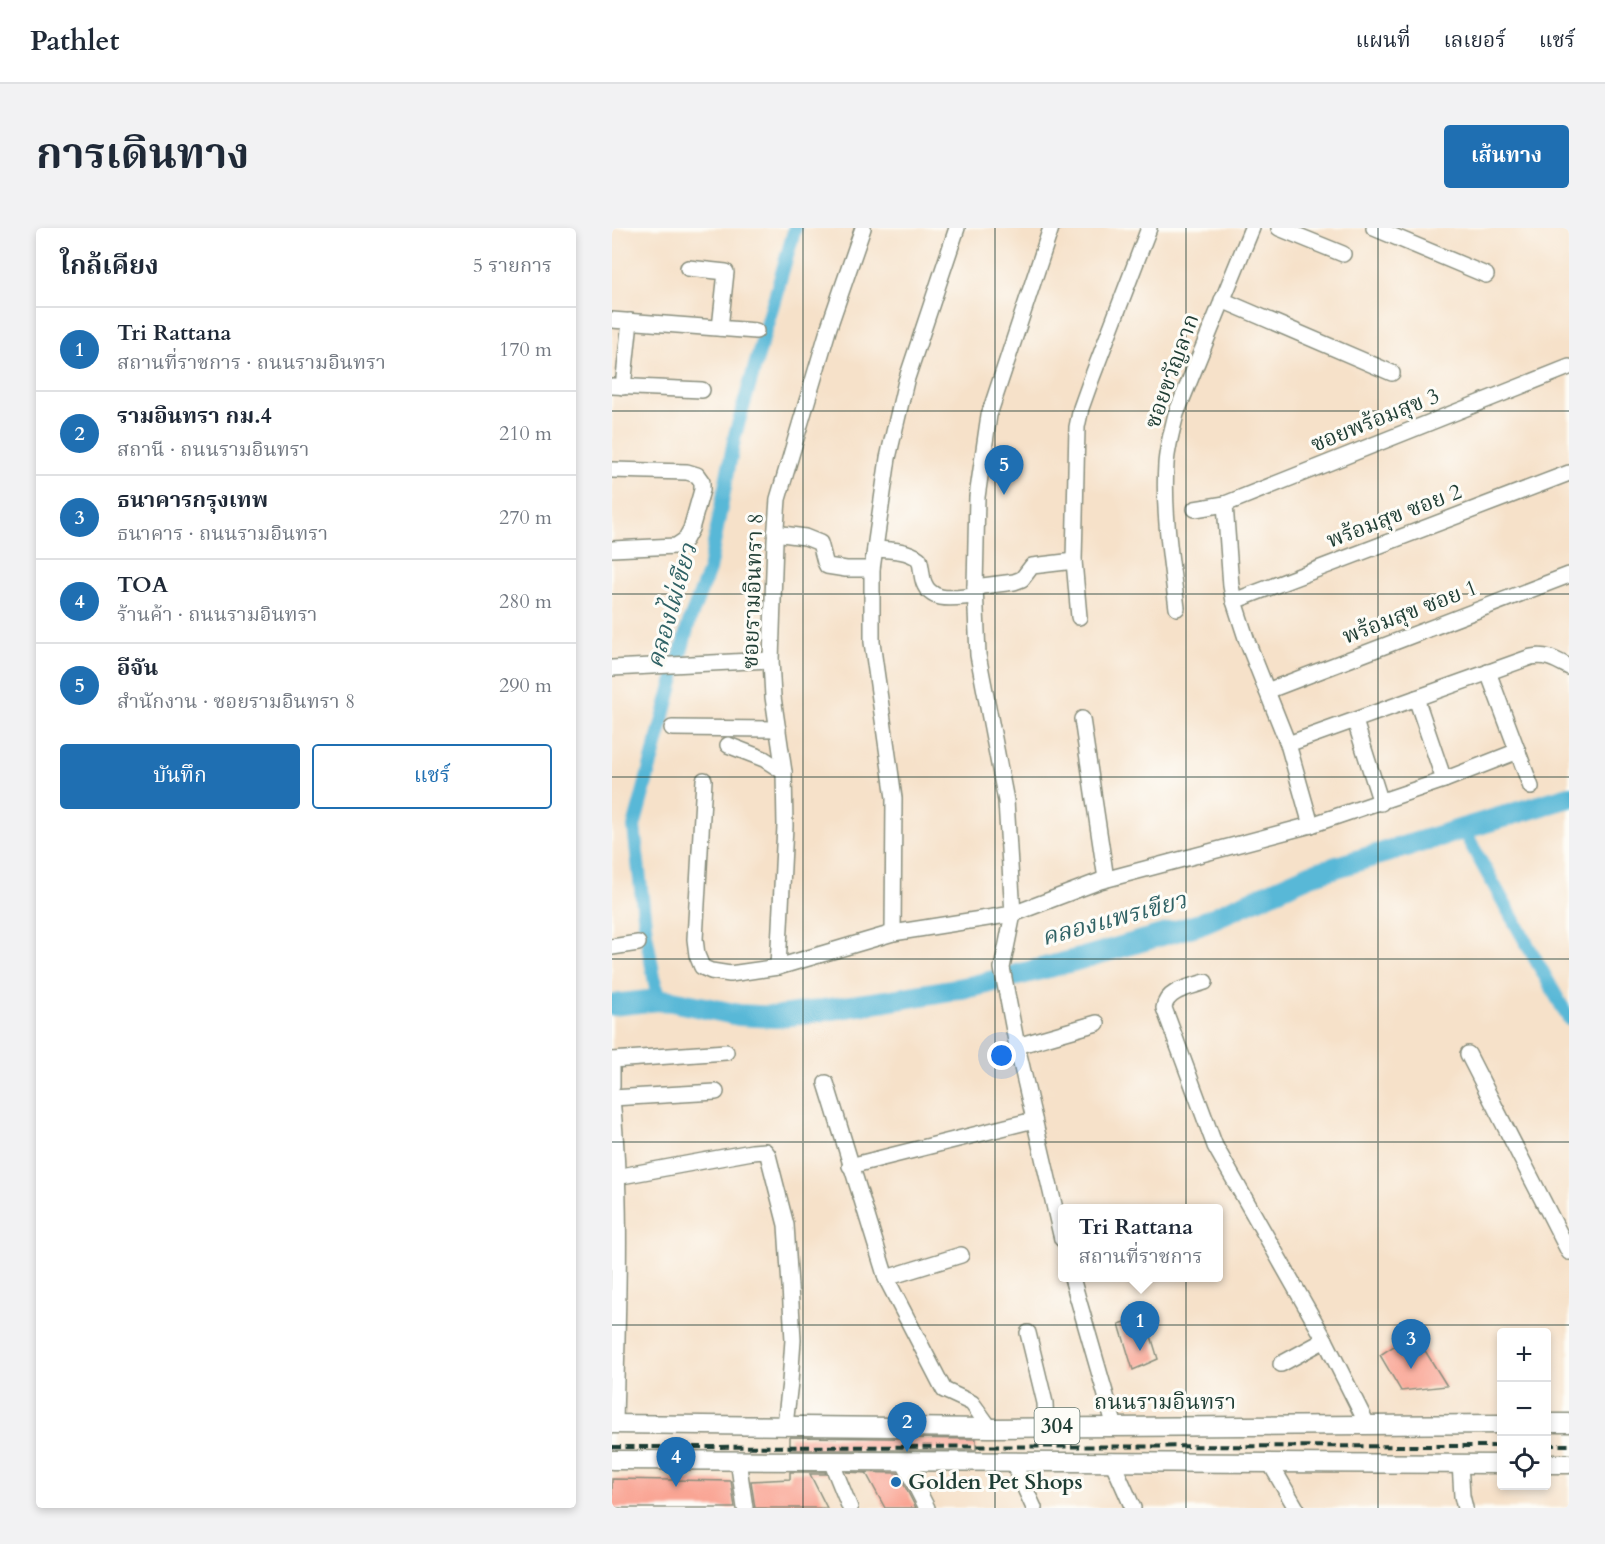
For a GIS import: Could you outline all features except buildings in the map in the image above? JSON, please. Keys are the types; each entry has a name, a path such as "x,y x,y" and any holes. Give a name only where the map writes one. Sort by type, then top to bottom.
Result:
{"main road":[{"path":"1551,1423 1569,1423"},
{"name":"ถนนรามอินทรา","path":"613,1424 990,1428 1497,1424"},
{"name":"304","path":"612,1460 1497,1464"},
{"path":"1551,1464 1569,1464"}],"street":[{"name":"ซอยรามอินทรา 8","path":"778,967 785,854 784,772 771,660 778,499 829,327 862,228"},
{"path":"893,933 894,798 872,642 872,569 888,458 906,381 957,228"},
{"path":"1051,228 988,415 977,497 975,592 978,655 1006,801 1012,914 1002,968 1017,1046 1058,1222"},
{"path":"1079,617 1074,561 1077,427 1081,408 1149,228"},
{"name":"ซอยขวัญลาก","path":"1177,608 1170,544 1166,463 1176,414 1252,228"},
{"path":"1279,228 1343,254"},
{"path":"1374,228 1486,275"},
{"path":"688,268 726,272 720,328"},
{"path":"1222,300 1392,373"},
{"path":"612,320 756,331"},
{"path":"630,321 618,386 702,390"},
{"name":"ซอยพร้อมสุข 3","path":"1195,509 1225,504 1569,366"},
{"path":"612,470 687,472 697,475 702,482 697,509 685,540 675,546 612,549"},
{"name":"พร้อมสุข ซอย 2","path":"1234,601 1569,473"},
{"path":"1225,504 1234,601 1247,641 1288,744 1311,825"},
{"path":"776,533 805,537 820,543 827,566 872,569"},
{"path":"875,549 913,554 919,559 923,581 929,593 938,597 975,592 1014,582 1022,579 1032,566 1074,561"},
{"name":"พร้อมสุข ซอย 1","path":"1267,691 1569,575"},
{"path":"1288,744 1541,655 1552,657 1569,667"},
{"path":"612,668 771,660"},
{"path":"1488,672 1531,788"},
{"path":"1416,698 1444,780"},
{"path":"1082,719 1106,879"},
{"path":"1355,721 1381,803"},
{"path":"672,728 778,729"},
{"path":"728,745 764,759 784,772"},
{"path":"704,780 695,939 697,955 702,967 730,974 778,967 893,933 1012,914 1106,879 1311,825 1381,803 1518,751"},
{"path":"612,947 638,943"},
{"path":"1205,982 1170,995 1165,1001 1164,1008 1215,1146 1325,1340 1367,1424"},
{"path":"1017,1046 1097,1023"},
{"path":"612,1086 612,1060 726,1052"},
{"path":"1468,1054 1569,1252"},
{"path":"826,1083 886,1278 944,1390 972,1404 990,1428"},
{"path":"613,1424 616,1177 612,1099 716,1092"},
{"path":"850,1166 1034,1120"},
{"path":"616,1177 752,1152 765,1151 768,1155 786,1225 790,1286 793,1340 785,1425"},
{"path":"886,1278 961,1255"},
{"path":"1073,1282 1115,1427"},
{"path":"1028,1333 1045,1403 1046,1426"},
{"path":"1281,1364 1325,1340"},
{"path":"738,1460 745,1508"},
{"path":"831,1461 850,1508"},
{"path":"903,1461 927,1508"},
{"path":"1112,1461 1133,1508"},
{"path":"1013,1462 1034,1508"},
{"path":"1270,1463 1296,1508"},
{"path":"1460,1463 1462,1496 1466,1508"}],"waterway":[{"name":"คลองไผ่เขียว","path":"658,1000 646,933 634,827 689,622 709,570 735,435 795,228"},
{"name":"คลองแพรเขียว","path":"612,1005 658,1000 672,1001 739,1015 776,1017 974,986 1076,960 1200,924 1310,875 1569,797"},
{"path":"1462,828 1569,1019"}],"railway":[{"path":"1551,1445 1569,1445"},
{"path":"612,1447 1497,1446"}],"place":[{"name":"อีจัน","path":"1004,495"},
{"name":"Tri Rattana","path":"1140,1351"},
{"name":"ธนาคารกรุงเทพ","path":"1411,1369"},
{"name":"รามอินทรา กม.4","path":"907,1452"},
{"name":"Golden Pet Shops","path":"896,1482"},
{"name":"TOA","path":"676,1487"}]}
